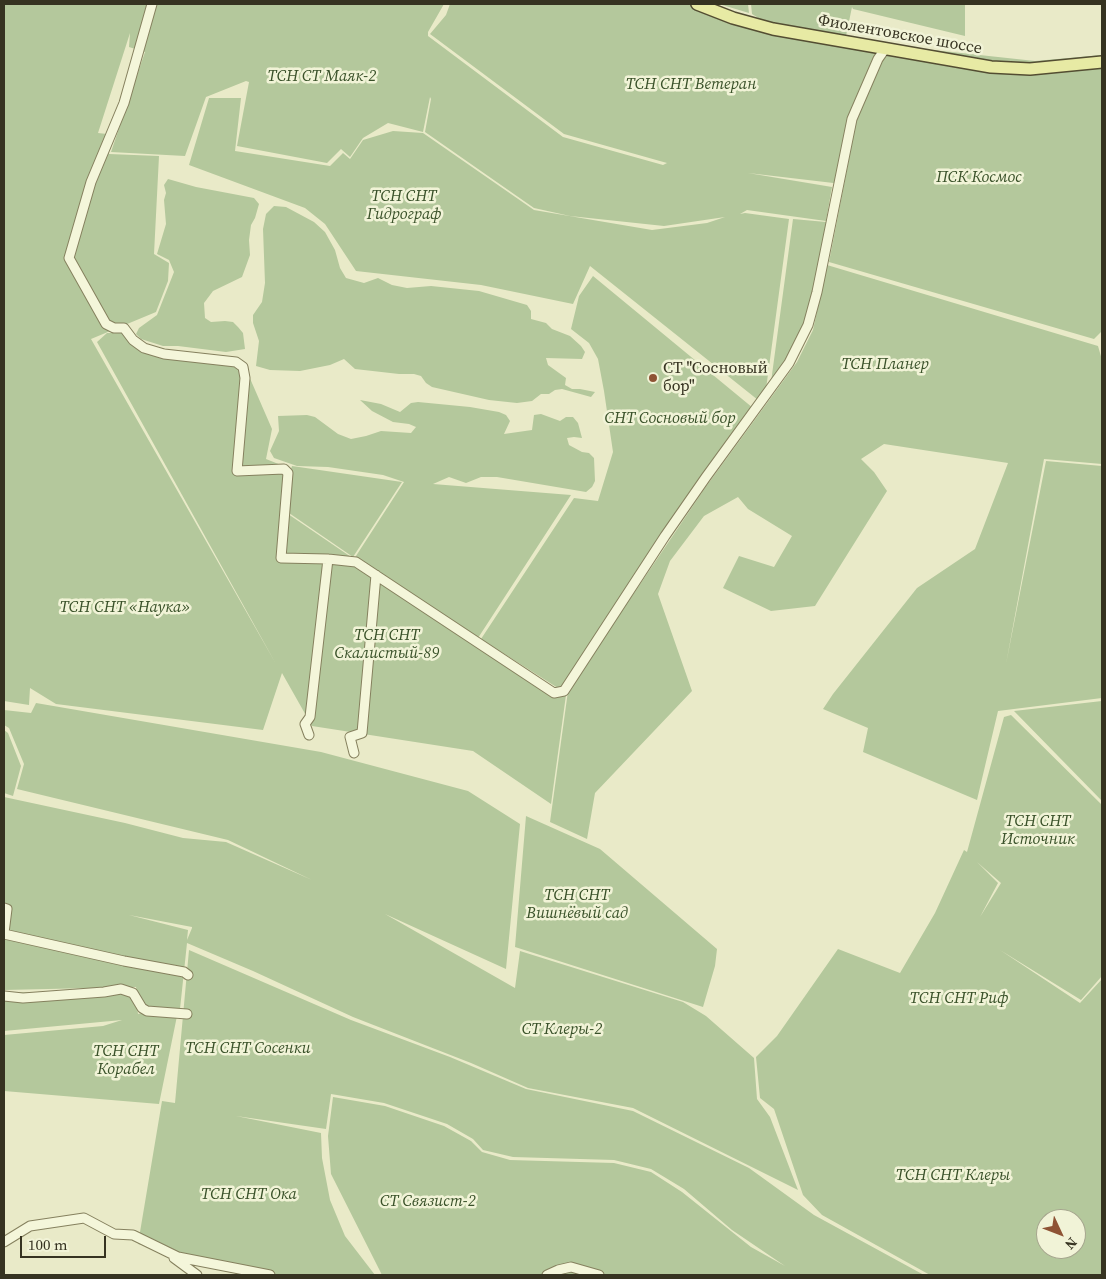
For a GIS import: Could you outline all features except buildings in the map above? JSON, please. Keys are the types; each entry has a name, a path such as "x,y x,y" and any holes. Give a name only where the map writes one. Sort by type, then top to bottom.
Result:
{"main road":[{"name":"Фиолентовское шоссе","path":"697,4 733,18 773,29 991,67 1030,69 1102,62"}],"street":[{"path":"152,4 124,103 91,182 69,258 106,324 114,328 124,328 133,340 144,348 164,354 236,362 243,367 245,378 237,471 284,469 288,473 281,558 328,559 356,562 554,693 564,691 665,536 789,364 808,325 817,292 852,120 878,59 885,48"},
{"path":"309,735 305,724 310,717 328,559"},
{"path":"354,753 350,737 362,733 376,575"},
{"path":"4,908 7,909 4,933 124,961 184,972 188,975"},
{"path":"4,996 24,998 121,989 132,993 142,1008 147,1011 187,1014"},
{"path":"4,1242 30,1226 84,1218 114,1234 133,1235 178,1257 270,1275"},
{"path":"166,1252 197,1275"},
{"path":"547,1275 571,1267 599,1275"}],"green space":[{"path":"4,4 444,4 428,32 428,36 563,137 663,165 667,163 564,134 430,34 446,15 450,4 706,4 768,24 752,14 751,4 965,4 965,36 853,9 852,7 846,36 885,45 854,120 842,184 748,173 832,187 826,221 747,210 740,214 745,213 789,219 766,389 758,400 590,266 573,304 481,285 356,271 325,224 305,208 189,165 209,98 241,98 235,151 330,166 343,153 350,159 363,140 393,131 423,133 534,210 652,230 707,223 725,217 664,226 570,216 534,208 425,132 430,97 423,132 388,123 363,138 350,157 341,149 327,163 237,146 249,82 246,81 206,97 185,156 111,152 145,52 129,47 130,33 98,133 107,134 109,154 159,156 154,254 169,263 168,281 156,312 91,339 276,664 97,342 107,333 122,333 137,347 242,360 272,429 266,459 291,469 292,466 402,482 353,557 289,513 291,480 288,514 354,559 404,482 383,475 328,467 297,466 274,458 270,451 279,431 278,416 307,415 315,417 338,434 351,439 381,431 411,433 416,427 393,422 372,411 360,400 381,404 400,412 411,403 418,402 499,412 506,415 510,421 504,434 532,430 534,415 541,414 560,421 566,417 573,417 578,423 582,438 567,438 569,445 582,452 589,453 594,458 595,481 586,492 497,477 481,477 466,483 449,477 433,484 571,495 478,638 566,695 551,804 473,751 312,726 282,673 263,730 56,704 30,688 29,705 4,701"},
{"path":"719,4 748,4 749,13"},
{"name":"ПСК Космос","path":"887,45 1035,61 1102,55 1102,331 1094,339 829,262 857,118"},
{"path":"168,179 196,187 254,198 259,204 251,225 250,255 242,277 213,291 204,303 205,318 211,322 233,322 238,327 243,333 245,349 226,352 163,346 141,339 136,334 139,328 157,315 174,272 169,260 157,254 166,224 164,200 166,193 164,185"},
{"path":"274,206 286,207 314,222 325,232 335,250 340,268 346,278 364,283 378,278 392,285 407,288 431,286 479,291 527,305 531,311 531,319 546,323 552,329 570,336 585,352 582,359 546,358 548,365 566,378 565,385 572,389 595,392 591,397 562,389 555,390 549,394 541,394 532,401 517,403 489,400 432,387 421,376 414,374 355,369 344,359 330,365 300,371 270,370 256,366 259,341 253,323 253,315 262,302 265,283 263,229 266,214"},
{"path":"793,219 826,222 815,286 805,325 793,352 771,382"},
{"name":"ТСН Планер","path":"827,265 1098,346 1102,360 1102,464 1044,459 1006,664 1046,461 1102,466 1102,698 998,711 977,800 863,752 868,728 823,709 917,588 975,549 1008,463 884,444 861,459 874,472 887,491 815,606 771,611 723,588 739,556 774,567 792,536 748,509 738,497 704,516 670,561 658,594 692,691 595,793 587,839 550,822 568,691 705,488 797,362 813,330"},
{"name":"СНТ Сосновый бор","path":"593,276 753,408 561,690 481,639 574,498 598,501 613,452 604,391 598,359 589,343 571,329 579,296"},
{"path":"1102,701 1102,801 1014,711"},
{"name":"СТ Клеры-2","path":"36,703 321,752 468,791 520,824 506,969 385,914 515,988 520,951 683,1002 706,1016 754,1058 757,1099 770,1117 798,1190 633,1108 528,1088 471,1063 353,1017 187,943 180,1009 140,1011 136,987 4,990 4,797 125,823 183,838 226,842 312,880 228,840 17,789 24,764 9,728 4,725 4,710 31,713","holes":["129,915 192,927 187,940 188,930"]},
{"path":"1011,715 1102,805 1102,976 1081,1000 1000,950 1080,1003 1102,979 1102,1275 930,1275 822,1215 803,1195 774,1109 760,1098 756,1057 777,1036 838,949 900,973 935,913 964,850 967,852 1004,717","holes":["977,862 1001,883 980,917 998,883"]},
{"path":"4,730 8,733 21,766 13,796 4,793"},
{"name":"ТСН СНТ Вишнёвый сад","path":"526,816 600,849 717,949 715,966 703,1007 515,947"},
{"path":"189,950 351,1020 450,1057 526,1089 633,1111 749,1168 814,1215 924,1275 382,1275 331,1174 328,1136 333,1097 385,1106 444,1126 471,1141 482,1152 510,1160 614,1163 651,1172 682,1192 751,1247 785,1266 732,1230 684,1189 651,1169 614,1160 513,1157 483,1150 473,1139 447,1124 384,1103 331,1094 326,1129 236,1116 321,1133 322,1158 330,1200 345,1236 375,1275 257,1275 138,1244 162,1101 175,1103"},
{"name":"ТСН СНТ Корабел","path":"135,989 138,1014 145,1012 177,1016 159,1104 4,1091 4,1035 103,1026 122,1020 4,1031 4,993"}],"place":[{"name":"СТ \"Сосновый бор\"","path":"653,378"}],"park label":[{"name":"ТСН СТ Маяк-2","path":"322,77"},
{"name":"ТСН СНТ Ветеран","path":"691,85"},
{"name":"ТСН СНТ Гидрограф","path":"404,206"},
{"name":"ТСН СНТ «Наука»","path":"125,608"},
{"name":"ТСН СНТ Скалистый-89","path":"387,645"},
{"name":"ТСН СНТ Источник","path":"1038,831"},
{"name":"ТСН СНТ Риф","path":"959,999"},
{"name":"ТСН СНТ Сосенки","path":"248,1049"},
{"name":"ТСН СНТ Клеры","path":"953,1176"},
{"name":"ТСН СНТ Ока","path":"249,1195"},
{"name":"СТ Связист-2","path":"428,1202"}]}
